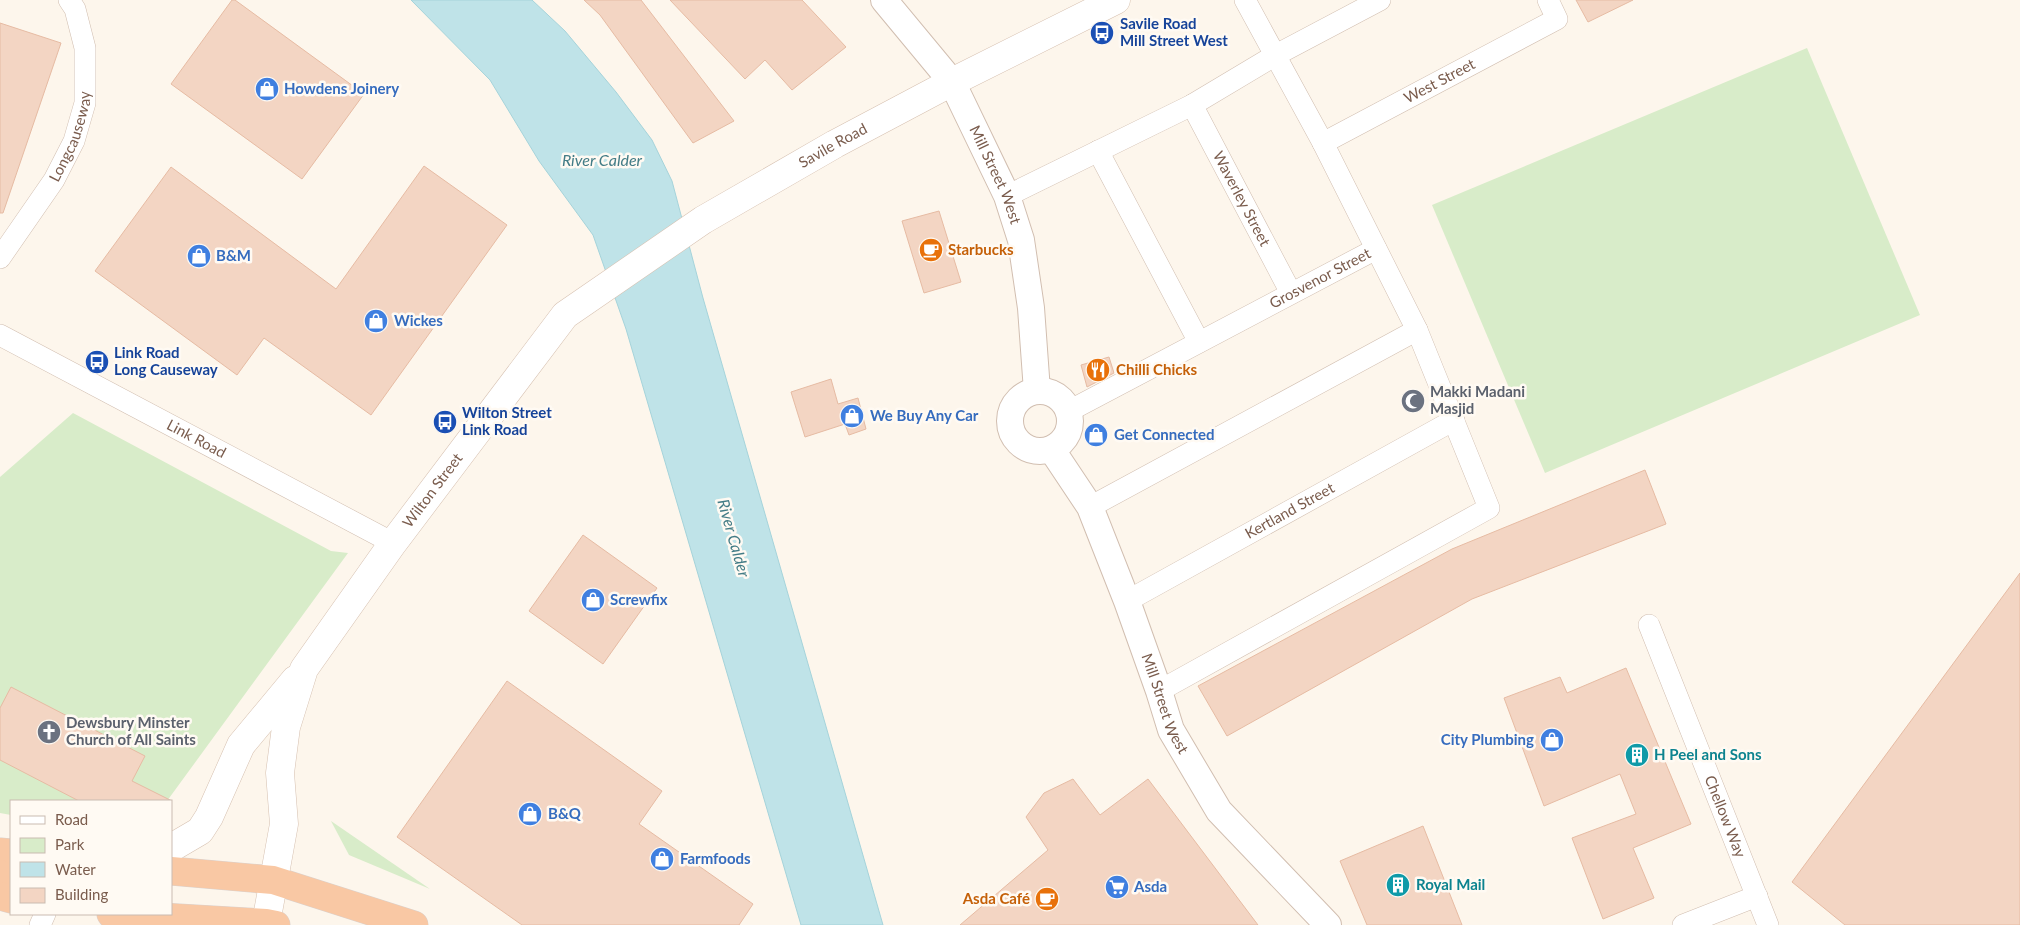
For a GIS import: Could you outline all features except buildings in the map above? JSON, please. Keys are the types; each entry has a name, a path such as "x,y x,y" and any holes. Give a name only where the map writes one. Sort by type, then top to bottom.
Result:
{"highway":[{"path":"172,870 273,880 414,925"},
{"path":"121,915 193,922 271,924"}],"main road":[{"name":"Savile Road","path":"566,315 703,220 834,144 952,82 1116,0"},
{"name":"Wilton Street","path":"172,847 200,831 209,817 241,745 304,669 393,543 566,315"},
{"name":"Wilton Street","path":"271,924 273,880 284,824 280,773 286,727 304,669"}],"street":[{"name":"Longcauseway","path":"0,258 54,180 74,141 86,103 85,48 75,9 69,0"},
{"name":"Mill Street West","path":"884,0 952,82 1007,196 1021,240 1031,308 1037,391"},
{"name":"Grosvenor Street","path":"1069,411 1376,249 1323,143 1245,0"},
{"path":"1007,196 1192,105 1274,56 1380,0"},
{"name":"West Street","path":"1323,143 1552,9"},
{"name":"Waverley Street","path":"1192,105 1291,294"},
{"path":"1098,151 1199,342"},
{"path":"1159,691 1489,508 1417,330 1376,249"},
{"path":"1090,507 1417,330"},
{"name":"Link Road","path":"0,335 393,543"},
{"path":"1037,391 1053,393 1060,398 1069,411 1071,423 1069,431 1060,445 1052,450 1042,452 1032,451 1023,447 1011,431 1010,413 1014,405 1020,398 1037,391"},
{"name":"Kertland Street","path":"1127,601 1454,420"},
{"name":"Mill Street West","path":"1052,450 1090,507 1127,601 1171,730 1219,811 1328,925"},
{"name":"Chellow Way","path":"1649,624 1768,925"},
{"path":"1683,925 1757,896"}],"green space":[{"path":"1807,48 1920,315 1545,473 1432,205"},
{"path":"73,413 331,551 348,553 168,800 10,800 10,815 0,813 0,477"},
{"path":"331,821 430,889 349,855"}],"water":[{"name":"River Calder","path":"411,0 532,0 565,31 616,92 652,140 672,181 703,298 883,925 801,925 626,329 593,235 539,161 490,80"}],"place":[{"name":"Savile Road Mill Street West","path":"1102,33"},
{"name":"Howdens Joinery","path":"267,89"},
{"name":"Starbucks","path":"931,250"},
{"name":"B&M","path":"199,256"},
{"name":"Wickes","path":"376,321"},
{"name":"Link Road Long Causeway","path":"97,362"},
{"name":"Chilli Chicks","path":"1098,370"},
{"name":"Makki Madani Masjid","path":"1413,401"},
{"name":"We Buy Any Car","path":"852,416"},
{"name":"Wilton Street Link Road","path":"445,422"},
{"name":"Get Connected","path":"1096,435"},
{"name":"Screwfix","path":"593,600"},
{"name":"Dewsbury Minster Church of All Saints","path":"49,732"},
{"name":"City Plumbing","path":"1552,740"},
{"name":"H Peel and Sons","path":"1637,755"},
{"name":"B&Q","path":"530,814"},
{"name":"Farmfoods","path":"662,859"},
{"name":"Royal Mail","path":"1398,885"},
{"name":"Asda","path":"1117,887"},
{"name":"Asda Café","path":"1047,899"}]}
